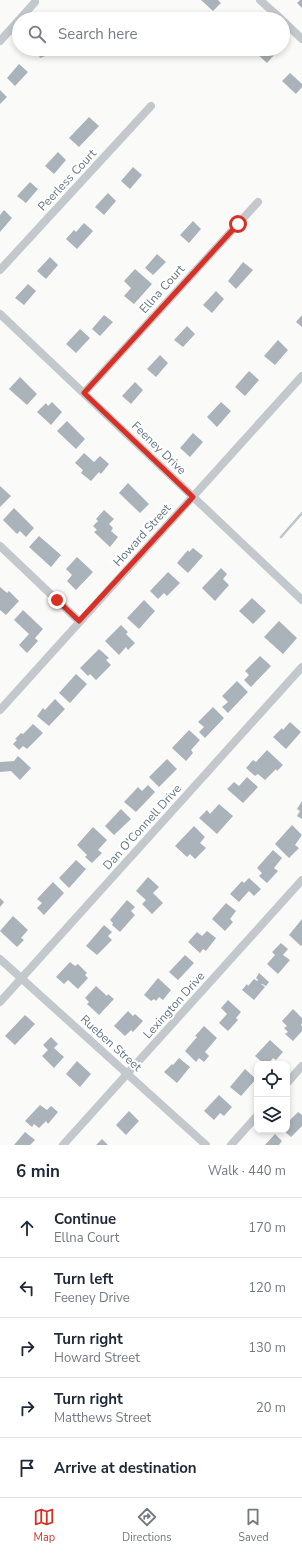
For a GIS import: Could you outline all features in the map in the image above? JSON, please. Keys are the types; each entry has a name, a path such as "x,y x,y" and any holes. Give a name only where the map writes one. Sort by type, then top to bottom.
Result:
{"street":[{"path":"260,0 273,12"},
{"path":"26,12 35,2"},
{"path":"0,41 12,28"},
{"path":"290,28 302,39"},
{"name":"Peerless Court","path":"0,270 151,106"},
{"name":"Ellna Court","path":"84,393 258,202"},
{"name":"Feeney Drive","path":"0,314 302,600"},
{"name":"Howard Street","path":"0,710 302,376"},
{"path":"0,546 79,621"},
{"name":"Dan O'Connell Drive","path":"0,1002 302,667"},
{"name":"Lexington Drive","path":"63,1145 302,880"},
{"name":"Rueben Street","path":"0,959 206,1145"},
{"path":"290,1080 302,1066"},
{"path":"231,1145 254,1119"}],"building":[{"path":"201,0 218,0 221,3 213,11"},
{"path":"302,0 302,8 297,3"},
{"path":"259,56 273,56 267,63"},
{"path":"19,64 28,72 15,86 7,78"},
{"path":"290,73 302,84 302,87 296,94 282,81"},
{"path":"0,90 7,97 0,104"},
{"path":"89,117 99,126 79,147 69,138"},
{"path":"58,152 66,160 54,174 45,166"},
{"path":"133,167 142,175 130,189 121,181"},
{"path":"30,182 38,189 26,203 17,196"},
{"path":"108,193 116,201 104,215 95,207"},
{"path":"4,210 12,218 0,232 0,215"},
{"path":"193,221 201,229 189,243 180,235"},
{"path":"84,223 93,231 77,249 66,239 74,230 76,232"},
{"path":"157,254 166,262 153,275 145,268"},
{"path":"50,257 58,265 46,279 37,271"},
{"path":"243,262 253,270 236,289 228,281"},
{"path":"135,269 152,284 134,304 124,296 131,288 124,281"},
{"path":"28,284 36,291 24,305 15,298"},
{"path":"216,291 224,299 212,313 203,305"},
{"path":"104,315 113,322 100,336 92,329"},
{"path":"302,315 302,327 296,322"},
{"path":"187,326 195,334 183,347 174,340"},
{"path":"80,329 90,338 76,353 66,344"},
{"path":"278,340 288,350 275,365 264,356"},
{"path":"160,355 168,363 156,377 147,369"},
{"path":"249,371 259,380 245,396 235,387"},
{"path":"20,377 37,394 27,405 9,389"},
{"path":"135,382 143,390 131,404 122,396"},
{"path":"52,402 62,412 51,425 37,412 46,403 48,406"},
{"path":"221,402 231,411 217,427 207,417"},
{"path":"67,421 85,439 76,449 57,431"},
{"path":"193,433 203,442 190,457 180,448"},
{"path":"84,453 94,462 100,456 109,464 101,474 99,472 91,481 81,473 83,470 75,463"},
{"path":"128,483 149,504 140,513 119,493"},
{"path":"0,486 11,496 0,507"},
{"path":"14,508 34,528 26,537 20,531 17,534 3,520"},
{"path":"104,510 114,519 109,524 113,528 111,531 118,537 110,547 94,532 97,530 93,526 98,521 96,519"},
{"path":"39,536 61,555 51,567 29,547"},
{"path":"193,548 203,556 188,573 177,563 188,550 189,552"},
{"path":"77,557 93,572 76,590 67,581 72,575 66,569"},
{"path":"221,568 227,574 223,579 229,585 215,601 202,588"},
{"path":"168,572 180,583 167,596 164,593 158,599 150,591"},
{"path":"0,587 7,593 9,591 19,601 6,615 0,610"},
{"path":"252,598 266,611 253,624 239,611"},
{"path":"144,600 155,611 139,629 127,618"},
{"path":"23,610 43,629 35,638 38,641 27,653 19,645 29,634 14,620"},
{"path":"279,621 297,638 283,654 264,637"},
{"path":"121,625 128,632 126,634 135,643 128,650 126,647 119,655 105,641"},
{"path":"99,649 109,658 106,660 111,665 96,680 90,674 88,676 80,668"},
{"path":"260,656 271,666 251,687 244,680 249,675 245,671"},
{"path":"76,674 87,684 70,703 59,693"},
{"path":"237,681 248,692 228,713 222,707 228,702 222,696"},
{"path":"55,699 65,709 49,726 37,716 43,708 45,710"},
{"path":"213,707 224,718 205,738 199,732 204,727 198,722"},
{"path":"290,722 301,732 286,749 273,737 282,728 283,730"},
{"path":"33,724 43,733 27,749 23,746 19,750 13,744 17,740 15,739 21,733 23,734"},
{"path":"189,730 200,740 191,750 193,753 186,761 172,748"},
{"path":"267,750 283,765 277,771 276,769 265,780 258,774 255,776 246,768 253,760 256,762"},
{"path":"18,756 31,768 20,780 11,771 0,772 0,762 14,761"},
{"path":"167,759 177,769 159,787 149,777"},
{"path":"247,777 258,787 243,803 227,789 234,782 239,786"},
{"path":"148,785 155,792 136,812 124,802 138,787 142,791"},
{"path":"302,801 302,819 297,816 300,811 297,809"},
{"path":"219,804 233,816 217,834 199,818 207,810 210,814"},
{"path":"121,809 131,819 114,835 105,826"},
{"path":"292,825 302,835 295,845 299,848 289,858 275,844"},
{"path":"194,826 205,837 200,843 206,848 195,859 190,854 187,857 175,846"},
{"path":"93,827 107,840 98,850 102,853 92,863 85,857 87,855 77,845"},
{"path":"273,850 282,858 274,868 278,871 267,883 259,876 262,873 257,868"},
{"path":"76,860 86,869 69,888 59,878"},
{"path":"148,877 159,887 153,893 163,903 152,914 142,904 146,900 136,891"},
{"path":"249,878 261,889 254,896 249,891 239,902 230,894 242,881 244,883"},
{"path":"53,882 64,893 44,915 37,908 42,903 37,899"},
{"path":"0,898 4,902 0,907"},
{"path":"127,900 135,907 131,911 135,915 120,932 112,925 113,923 110,920"},
{"path":"226,903 236,911 230,919 233,922 225,931 212,919"},
{"path":"13,916 28,930 21,938 24,940 17,947 0,931"},
{"path":"302,919 302,945 301,946 289,935"},
{"path":"104,925 112,932 108,936 112,940 97,955 86,946"},
{"path":"207,931 216,938 206,951 203,949 200,953 188,942 197,932 202,936"},
{"path":"281,943 288,949 283,955 290,960 278,974 267,964 275,955 272,952"},
{"path":"185,955 194,963 178,980 169,972"},
{"path":"70,962 75,966 78,964 87,973 85,975 88,978 78,989 68,980 64,984 56,977"},
{"path":"259,973 269,982 266,986 261,984 265,987 254,1000 242,990 254,979 257,981 258,980 256,978"},
{"path":"158,978 171,990 163,1000 159,997 156,1001 154,999 151,1001 144,995"},
{"path":"96,986 107,996 108,994 114,999 99,1015 87,1004 89,1002 85,998"},
{"path":"228,1000 241,1012 236,1018 238,1020 228,1031 219,1023 227,1014 221,1008"},
{"path":"293,1009 302,1018 302,1031 293,1041 285,1034 288,1032 284,1028 287,1026 282,1021"},
{"path":"128,1011 133,1016 135,1014 143,1021 133,1032 131,1030 125,1036 114,1026"},
{"path":"25,1015 35,1024 15,1045 5,1036"},
{"path":"204,1026 217,1038 205,1052 209,1056 204,1062 199,1058 196,1062 185,1051"},
{"path":"51,1037 58,1044 54,1048 64,1057 54,1068 42,1056 48,1050 43,1045"},
{"path":"270,1040 283,1052 276,1060 273,1058 270,1061 261,1061 255,1056"},
{"path":"179,1058 190,1067 177,1083 164,1072"},
{"path":"77,1061 91,1074 80,1087 66,1074"},
{"path":"245,1069 254,1077 254,1081 241,1096 230,1087"},
{"path":"219,1095 232,1107 224,1116 220,1113 214,1120 204,1111"},
{"path":"40,1105 47,1110 51,1106 58,1112 48,1124 46,1121 39,1128 34,1124 32,1127 25,1121"},
{"path":"129,1111 139,1121 126,1135 116,1125"},
{"path":"298,1112 302,1115 302,1126 291,1137 286,1133 290,1133 290,1120"},
{"path":"25,1132 35,1140 30,1145 14,1145"},
{"path":"275,1134 282,1141 279,1145 265,1145"},
{"path":"102,1139 108,1145 96,1145"}],"waterway":[{"path":"281,537 302,513"}],"route":[{"path":"57,600 79,621 193,497 84,393 238,224"}]}
